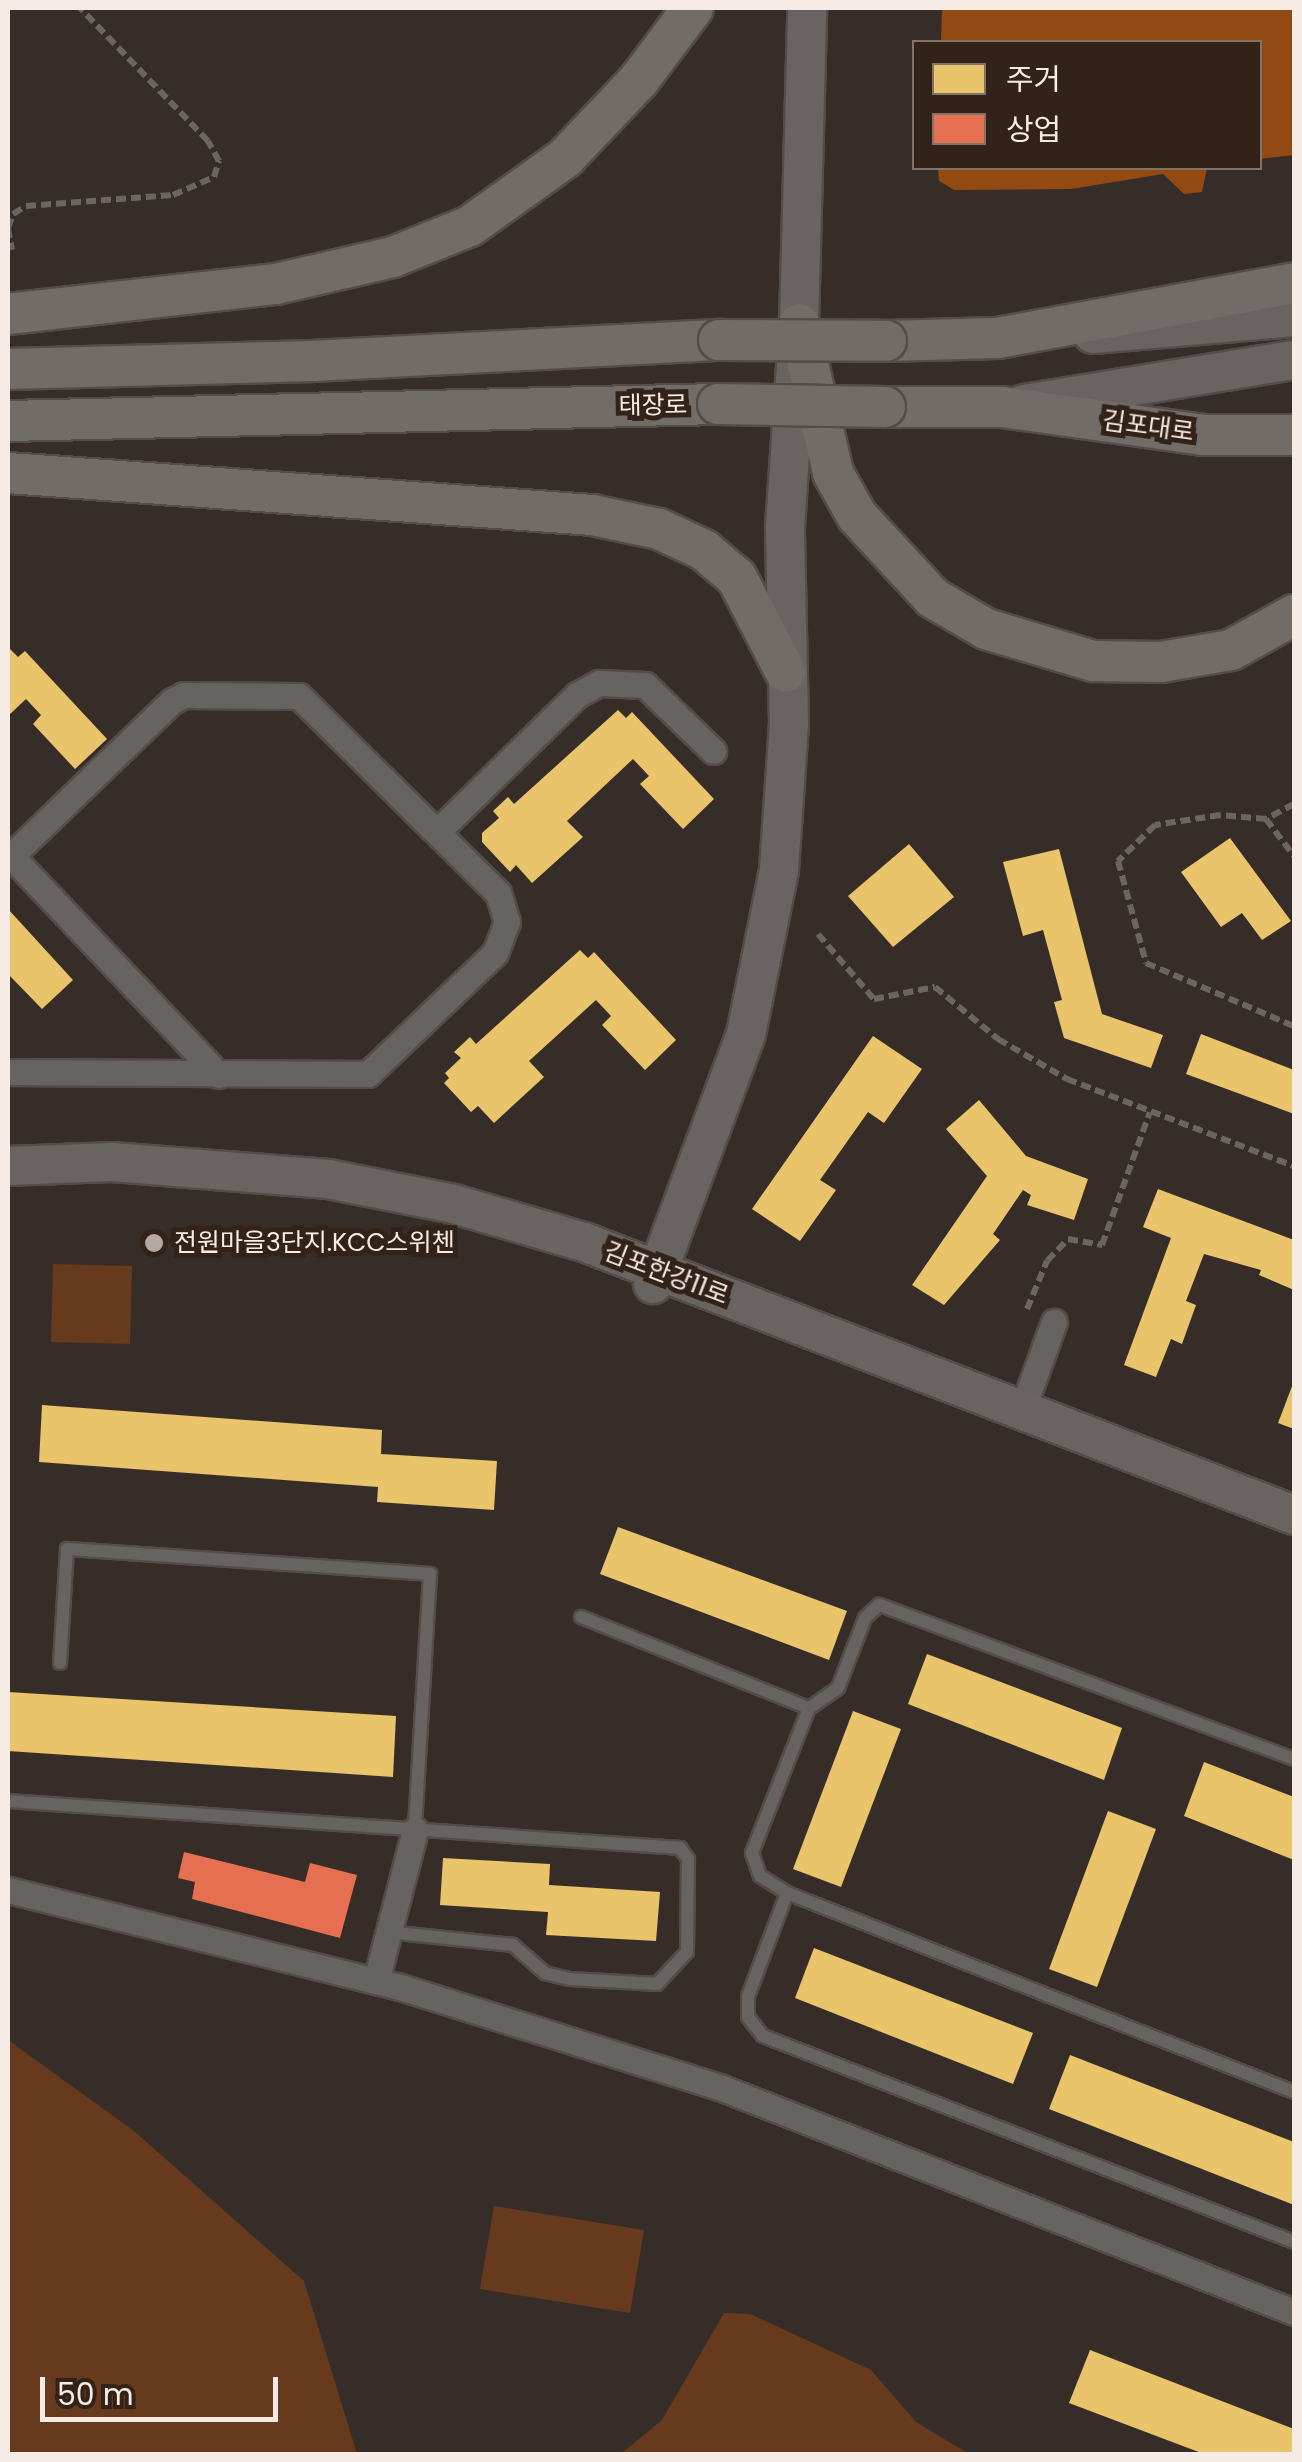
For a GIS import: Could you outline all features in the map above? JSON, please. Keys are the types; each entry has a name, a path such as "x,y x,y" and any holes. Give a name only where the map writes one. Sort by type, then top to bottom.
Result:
{"main road":[{"path":"8,314 276,284 393,257 470,226 564,158 638,80 693,8"},
{"path":"8,368 313,362 719,340 886,342 998,338 1294,283"},
{"path":"799,324 834,474 857,516 933,598 986,629 1093,661 1160,662 1231,650 1294,616"},
{"name":"태장로","path":"8,421 718,404 1002,407"},
{"name":"김포대로","path":"1002,407 1204,435 1294,435"},
{"path":"8,473 592,515 659,529 704,550 737,578 785,671"}],"street":[{"path":"656,1278 722,1109 765,950 787,790 785,527 799,324 807,8"},
{"path":"998,338 1294,317"},
{"name":"태장로","path":"1002,407 1294,360"},
{"path":"437,832 576,695 600,683 645,685 712,751"},
{"path":"8,1072 219,1074 368,1074 495,953 507,922 504,906 437,832 299,696 184,695 9,855 219,1074"},
{"name":"김포한강11로","path":"8,1166 112,1162 328,1179 454,1204 1294,1515"},
{"name":"김포한강11로","path":"8,1178 113,1173 322,1191 500,1230 656,1278 1294,1525"},
{"path":"1021,1413 1054,1322"},
{"path":"376,1981 415,1830"},
{"path":"8,1890 376,1981 722,2088 1294,2312"}],"lane":[{"path":"60,1663 67,1549 430,1574 415,1830"},
{"path":"1294,1759 879,1604 865,1618 838,1688 808,1708 752,1853 760,1876 787,1894 1294,2092"},
{"path":"581,1617 808,1708"},
{"path":"8,1801 680,1848 691,1878 686,1952 657,1984 570,1979 545,1973 513,1945 388,1932"},
{"path":"787,1894 748,1996 748,2017 763,2036 1294,2242"}],"path":[{"path":"12,250 8,228 13,214 26,206 173,195 214,177 218,161 208,141 80,8"},
{"path":"1294,804 1266,820 1220,816 1155,824 1118,860 1146,963 1294,1026"},
{"path":"1266,820 1294,856"},
{"path":"818,934 874,1000 935,987 998,1039 1067,1079 1294,1166"},
{"path":"1020,1325 1047,1261 1068,1238 1102,1245 1150,1112"}],"shaded area":[{"path":"942,8 1294,8 1294,155 1262,159 1262,40 941,40"},
{"path":"938,170 1207,170 1202,192 1184,194 1163,174 1071,189 954,190 939,181"},
{"path":"53,1264 132,1266 130,1344 51,1342"},
{"path":"8,2040 134,2131 304,2281 357,2454 8,2454"},
{"path":"494,2206 644,2230 630,2313 480,2289"},
{"path":"724,2313 750,2314 871,2370 916,2422 969,2454 621,2454 662,2420"}],"building: 주거":[{"path":"10,649 18,657 25,651 107,739 75,769 33,724 41,715 26,699 8,716"},
{"path":"618,710 626,718 632,712 714,799 683,829 640,784 649,776 633,759 567,821 583,837 532,883 516,865 510,872 482,842 482,833 499,818 493,811 508,797 514,804"},
{"path":"1230,838 1291,921 1262,940 1242,913 1221,927 1181,872"},
{"path":"909,844 954,897 893,947 848,896"},
{"path":"1059,849 1102,1014 1163,1035 1151,1068 1064,1038 1054,1002 1062,1000 1043,930 1023,936 1003,862"},
{"path":"8,909 73,980 42,1009 8,974"},
{"path":"580,950 588,958 594,952 676,1040 645,1070 602,1025 611,1016 596,1000 529,1061 544,1077 494,1123 478,1106 471,1112 444,1083 449,1078 445,1073 461,1058 454,1052 470,1037 476,1044"},
{"path":"1201,1034 1294,1070 1294,1114 1186,1074"},
{"path":"873,1036 922,1069 884,1123 868,1112 820,1180 836,1190 800,1241 752,1209"},
{"path":"979,1100 1026,1156 1088,1179 1074,1220 1027,1205 1031,1195 1023,1190 993,1234 1000,1240 944,1305 912,1285 987,1176 946,1129"},
{"path":"1158,1189 1294,1240 1294,1290 1259,1275 1261,1270 1204,1254 1186,1301 1196,1305 1182,1344 1171,1339 1156,1377 1124,1365 1171,1238 1143,1227"},
{"path":"1294,1381 1294,1429 1278,1423"},
{"path":"42,1405 382,1430 381,1454 497,1461 494,1510 377,1502 378,1487 39,1462"},
{"path":"618,1527 847,1611 829,1660 600,1574"},
{"path":"927,1654 1122,1728 1104,1780 908,1704"},
{"path":"8,1692 396,1716 393,1777 8,1751"},
{"path":"853,1711 901,1729 841,1887 793,1869"},
{"path":"1204,1762 1294,1797 1294,1860 1184,1816"},
{"path":"1108,1811 1156,1829 1097,1987 1049,1969"},
{"path":"443,1858 550,1864 549,1885 660,1892 656,1941 546,1935 548,1912 440,1905"},
{"path":"814,1948 1033,2033 1013,2084 795,1998"},
{"path":"1070,2055 1294,2142 1294,2205 1049,2109"},
{"path":"1090,2350 1294,2429 1294,2454 1204,2454 1069,2403"}],"building: 상업":[{"path":"184,1852 305,1882 310,1863 357,1875 340,1938 192,1899 195,1882 178,1878"}],"place":[{"name":"전원마을3단지.KCC스위첸","path":"154,1243"}]}
